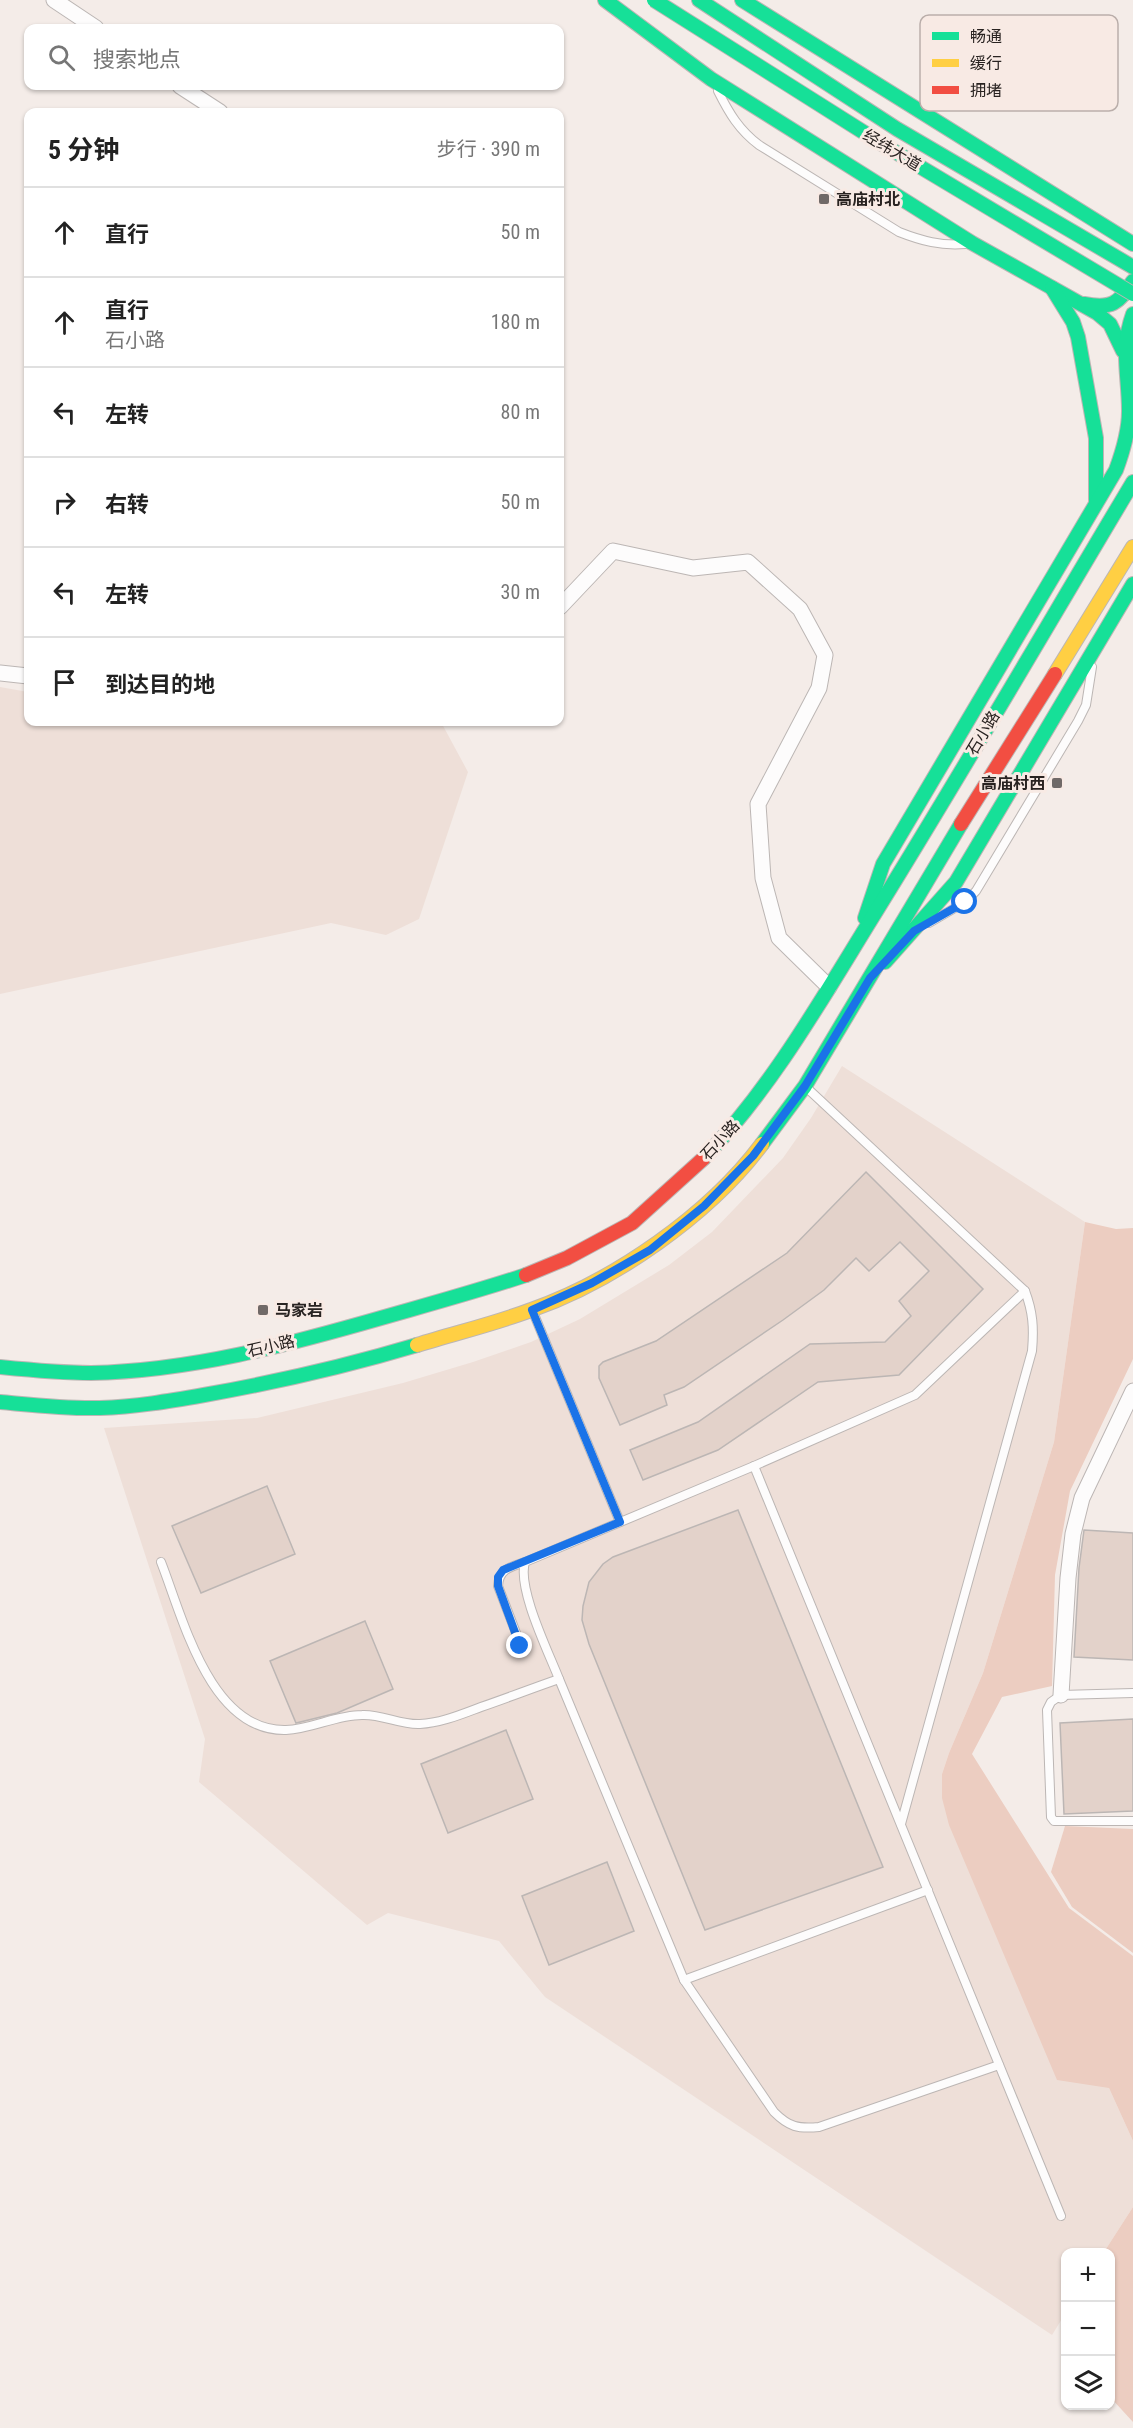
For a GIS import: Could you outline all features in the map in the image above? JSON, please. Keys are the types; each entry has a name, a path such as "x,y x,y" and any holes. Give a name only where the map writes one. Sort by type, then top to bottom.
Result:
{"main road":[{"path":"605,0 711,79 972,243 1097,312 1110,324 1123,351 1130,395 1129,412 1122,454 1112,478 884,864 854,951"},
{"name":"经纬大道","path":"654,0 887,147 1133,294"},
{"name":"经纬大道","path":"699,0 897,129 1133,267"},
{"path":"742,0 1099,223 1132,241"},
{"path":"1081,303 1103,308 1112,306 1119,302 1133,281"},
{"path":"1052,287 1073,322 1078,337 1098,448 1095,507"},
{"path":"1123,351 1127,329 1133,314"},
{"name":"石小路","path":"0,1367 55,1373 100,1374 194,1364 353,1326 521,1277 577,1253 633,1222 684,1178 731,1131 777,1070 854,951 1133,482"},
{"name":"石小路","path":"0,1402 51,1407 100,1408 150,1404 273,1383 352,1364 532,1310 592,1283 650,1250 694,1214 753,1156 805,1086 922,888 1133,547"},
{"path":"870,978 956,882 1133,584"}],"street":[{"path":"54,0 90,24"},
{"path":"186,90 214,108"},
{"path":"564,603 613,551 693,568 748,562 800,609 825,655 819,688 758,804 763,878 779,938 829,987"},
{"path":"0,673 24,676"},
{"path":"1061,1695 1073,1534 1082,1498 1133,1391"}],"lane":[{"path":"711,79 734,122 744,134 759,145 899,232 945,246 972,243"},
{"path":"914,931 950,912 975,891 1078,722 1086,705 1095,646"},
{"path":"805,1086 1025,1291 1032,1309 1034,1327 1032,1351 900,1824"},
{"path":"520,1646 498,1586 498,1577 503,1570 754,1466 915,1395 1025,1291"},
{"path":"532,1310 620,1522"},
{"path":"754,1466 1061,2216"},
{"path":"161,1562 204,1672 221,1698 240,1716 261,1726 284,1730 310,1728 345,1717 362,1715 406,1724 436,1722 559,1679"},
{"path":"525,1562 522,1570 526,1592 559,1679 684,1980 774,2112 786,2124 803,2129 819,2127 999,2065"},
{"path":"1133,1693 1061,1695 1051,1702 1047,1710 1051,1816 1054,1821 1058,1823 1133,1821"},
{"path":"684,1980 928,1890"}],"shaded area":[{"path":"0,687 24,691 24,726 443,726 468,772 419,919 386,935 331,923 0,994"},
{"path":"842,1066 1085,1222 1054,1442 983,1673 942,1774 1109,2088 1133,2141 1133,2207 1107,2248 1061,2248 1061,2320 1052,2335 545,1997 499,1941 388,1913 367,1925 199,1782 205,1739 104,1428 257,1418 403,1383 531,1342 580,1319 669,1265 712,1232 783,1158 811,1118"},
{"path":"1085,1222 1116,1229 1133,1228 1133,1359 1070,1491 1055,1575 1052,1686 1002,1697 972,1754 1069,1908 1133,1956 1133,2141 1109,2088 1057,2080 949,1825 942,1798 942,1774 983,1673 1054,1442"},
{"path":"1065,1826 1133,1829 1133,1953 1072,1907 1051,1872"},
{"path":"1133,2207 1133,2422 1115,2402 1115,2248 1107,2248"}],"building":[{"path":"866,1172 983,1289 899,1375 818,1382 718,1450 643,1480 630,1450 698,1422 810,1344 885,1342 911,1316 899,1301 929,1271 900,1242 869,1271 856,1258 824,1290 783,1320 684,1387 664,1395 667,1405 620,1425 599,1378 599,1366 603,1362 656,1341 787,1253"},
{"path":"267,1486 295,1554 201,1593 172,1526"},
{"path":"738,1510 883,1867 705,1930 589,1644 582,1620 583,1606 589,1582 603,1564 613,1557"},
{"path":"1084,1530 1133,1533 1133,1660 1074,1657 1079,1568"},
{"path":"365,1621 393,1689 337,1713 296,1723 270,1661"},
{"path":"1133,1719 1133,1811 1064,1814 1060,1723"},
{"path":"506,1730 533,1799 448,1833 421,1764"},
{"path":"607,1862 634,1931 549,1965 522,1896"}],"traffic: fast":[{"path":"605,0 711,79 972,243 1097,313 1110,324 1123,351"},
{"path":"654,0 887,147 1133,294"},
{"path":"699,0 897,129 1133,267"},
{"path":"742,0 1133,244"},
{"path":"1084,304 1101,306 1113,303 1123,295 1133,281"},
{"path":"1052,288 1073,322 1078,337 1096,438 1096,500"},
{"path":"865,918 883,864 1116,470 1128,426 1126,351 1133,314"},
{"path":"704,1158 753,1101 796,1040 940,806 1133,482"},
{"path":"885,962 956,882 1133,584"},
{"path":"762,1144 805,1086 961,824"},
{"path":"0,1367 91,1373 201,1362 310,1338 526,1275"},
{"path":"0,1402 88,1408 152,1403 285,1379 417,1345"}],"traffic: slow":[{"path":"1055,674 1133,547"},
{"path":"417,1345 531,1310 595,1282 658,1243 688,1220 715,1196 762,1144"}],"traffic: jam":[{"path":"961,824 1055,674"},
{"path":"526,1275 567,1258 632,1223 704,1158"}],"place":[{"name":"高庙村北","path":"824,199"},
{"name":"高庙村西","path":"1057,783"},
{"name":"马家岩","path":"263,1310"}],"route":[{"path":"520,1646 498,1586 498,1577 503,1570 620,1522 532,1310 592,1283 650,1250 704,1206 753,1156 805,1086 870,978 914,931 965,902"}]}
